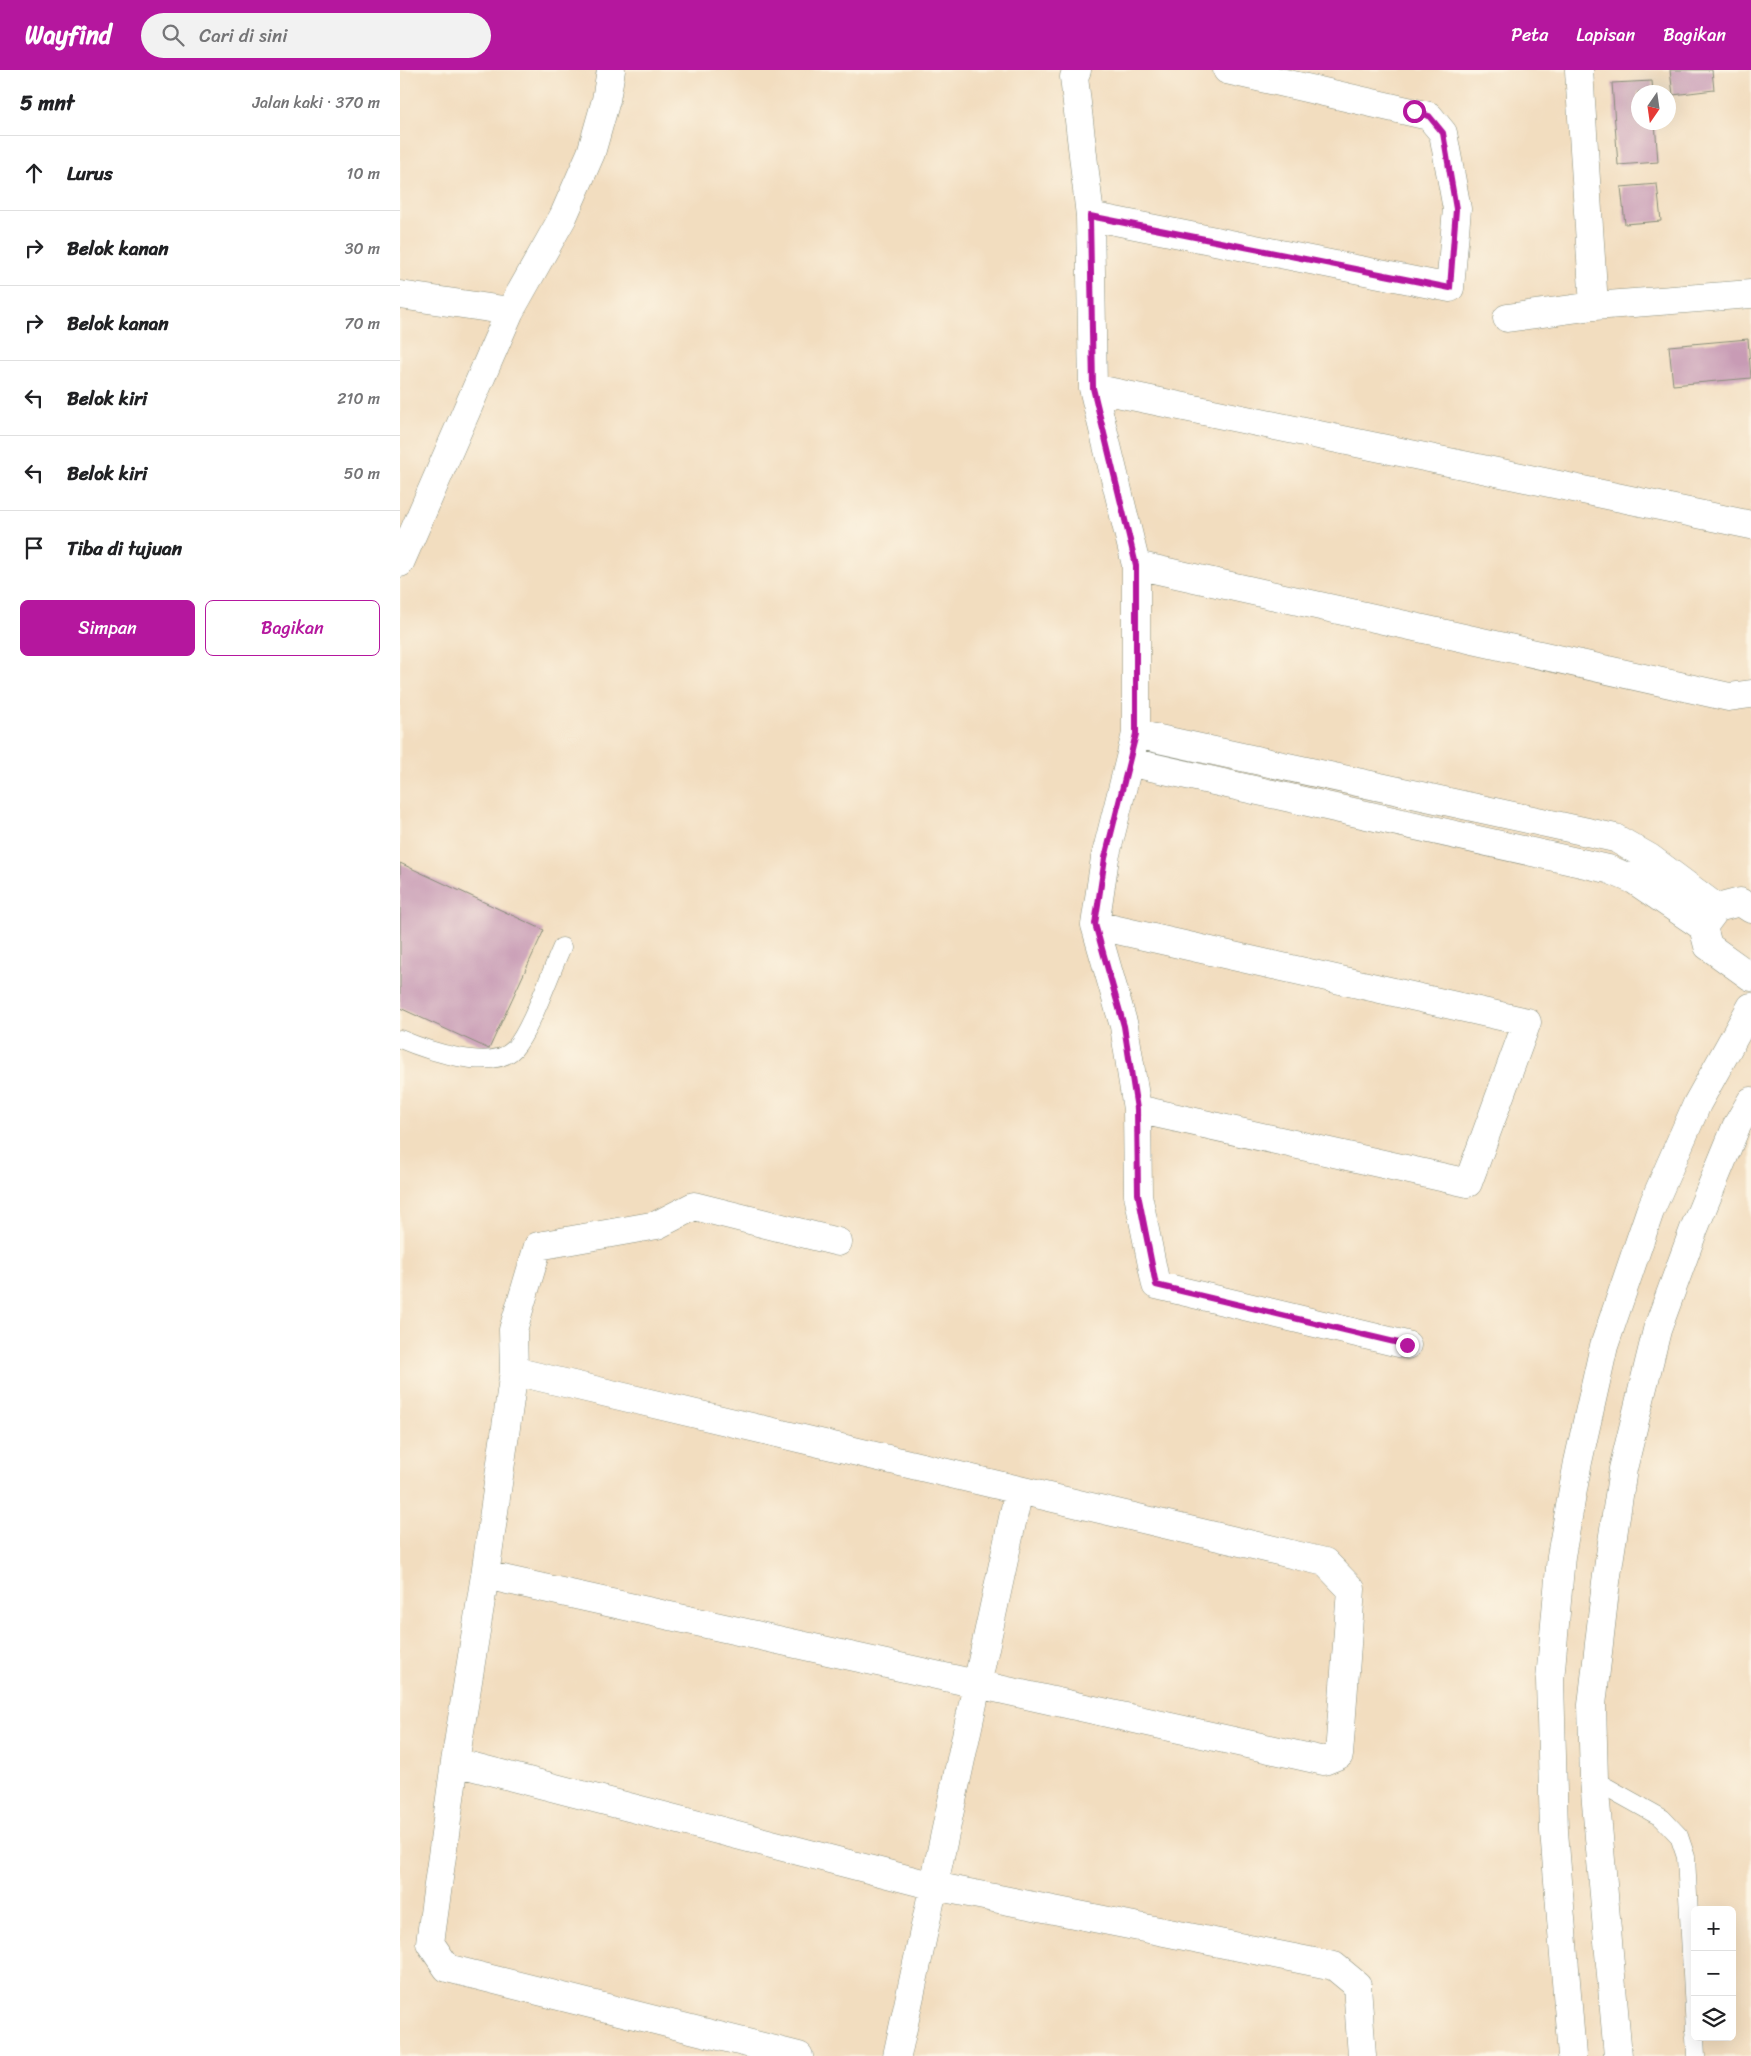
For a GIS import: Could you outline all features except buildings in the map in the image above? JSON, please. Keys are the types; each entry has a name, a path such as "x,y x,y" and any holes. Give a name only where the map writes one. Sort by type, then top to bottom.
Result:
{"street":[{"path":"400,563 510,311 563,216 591,153 606,100 611,70"},
{"path":"1077,70 1074,77 1090,216 1093,388 1136,565 1136,734 1105,858 1095,924 1124,1026 1137,1109 1138,1194 1156,1285 1407,1345"},
{"path":"1090,216 1450,288 1456,209 1443,133 1429,116 1226,70"},
{"path":"1579,70 1594,306"},
{"path":"1507,318 1594,306 1751,294"},
{"path":"400,296 510,311"},
{"path":"1093,388 1751,525"},
{"path":"1136,565 1729,697 1751,694"},
{"path":"1136,734 1614,838 1650,858 1710,917 1708,946 1751,977"},
{"path":"1129,762 1608,869 1710,917"},
{"path":"1608,869 1614,838"},
{"path":"1710,917 1740,902 1751,909"},
{"path":"1095,924 1527,1022 1468,1183 1137,1109"},
{"path":"1572,2056 1553,1821 1550,1680 1561,1556 1578,1462 1604,1346 1650,1211 1697,1104 1751,1007"},
{"path":"1618,2056 1594,1780 1592,1704 1606,1582 1623,1469 1657,1330 1736,1127 1751,1101"},
{"path":"799,2056 447,1968 430,1943 455,1762 485,1575 514,1372 513,1330 538,1246 657,1225 694,1206 838,1242"},
{"path":"485,1575 1324,1760 1339,1755 1351,1589 1325,1562 514,1372"},
{"path":"898,2056 1019,1490"},
{"path":"455,1762 934,1886 1334,1966 1357,1985 1362,2056"}],"lane":[{"path":"400,1039 422,1048 451,1056 500,1058 513,1050 524,1034 562,948"},
{"path":"1594,1780 1662,1818 1679,1836 1686,1857 1693,1996"},
{"path":"1695,2041 1696,2056"}],"route":[{"path":"1407,1345 1156,1285 1138,1194 1137,1109 1124,1026 1095,924 1105,858 1136,734 1136,565 1093,388 1090,216 1450,288 1456,209 1443,133 1429,116 1414,111"}]}
